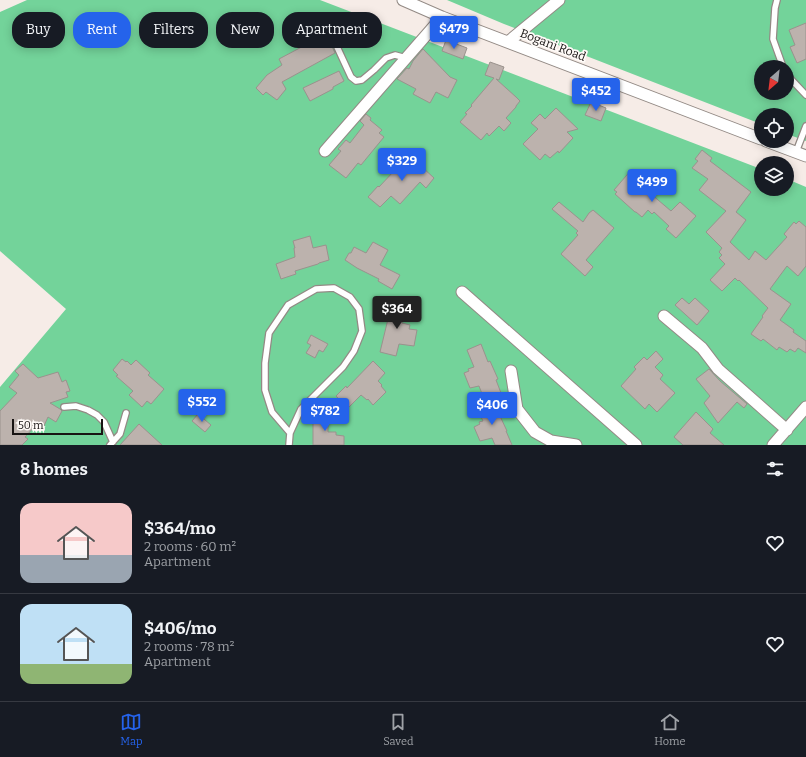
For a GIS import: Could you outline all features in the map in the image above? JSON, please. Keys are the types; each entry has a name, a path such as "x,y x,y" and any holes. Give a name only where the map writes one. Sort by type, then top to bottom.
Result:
{"street":[{"name":"Bogani Road","path":"403,0 442,17 754,136"},
{"path":"508,42 559,0"},
{"path":"325,151 442,17"},
{"path":"785,148 801,154"},
{"path":"462,292 636,445"},
{"path":"664,316 702,348 718,369 787,430"},
{"path":"511,371 517,409 535,432 551,441 576,445"},
{"path":"773,445 806,407"}],"lane":[{"path":"777,0 773,39 780,60"},
{"path":"337,48 350,77 356,81 362,80 386,58 395,55 406,58"},
{"path":"794,82 806,95"},
{"path":"801,154 806,126"},
{"path":"289,445 290,433 301,409 343,367 354,351 362,331 359,309 350,297 334,288 316,289 288,305 269,333 265,363 265,390 272,412 290,433"},
{"path":"64,407 76,406 97,415 104,422 112,444"},
{"path":"112,444 120,434 126,413"}],"green space":[{"path":"27,0 320,0 351,12 282,12 282,48 382,48 382,24 754,166 754,196 794,196 794,182 806,187 806,445 0,445 0,387 66,309 0,251 0,12"},
{"path":"447,0 806,0 806,141 794,137 794,108 754,108 754,121 504,24"}],"building":[{"path":"806,23 806,59 797,63 790,47 795,45 789,30"},
{"path":"446,40 467,48 463,59 442,51"},
{"path":"300,48 333,48 335,53 282,82 286,89 277,100 266,92 263,95 256,88 267,75 282,65 279,59"},
{"path":"423,49 450,77 457,80 448,98 436,92 430,103 413,94 416,89 397,79 407,68 409,69 413,61"},
{"path":"490,62 504,67 499,80 496,79 520,101 506,118 511,123 504,131 499,126 489,136 487,133 481,140 460,122 467,114 465,113 472,106 471,105 494,78 485,75"},
{"path":"339,71 344,81 333,87 333,89 310,101 303,88"},
{"path":"591,102 606,108 601,121 585,115"},
{"path":"556,108 578,129 567,132 573,138 559,153 558,151 550,158 545,154 540,160 523,144 538,129 531,123 540,114 545,119"},
{"path":"366,114 371,118 370,120 382,130 379,133 384,137 361,165 358,163 346,178 329,165 341,151 338,149 346,140 350,143 364,125 360,121"},
{"path":"702,150 712,158 710,161 751,192 736,212 746,220 730,242 749,260 755,251 766,260 787,237 784,234 794,222 796,224 799,221 806,227 806,266 798,276 787,266 770,289 791,304 780,320 806,341 806,353 798,348 795,352 790,349 787,352 779,347 777,350 763,339 761,341 751,334 768,308 739,280 738,281 735,278 722,291 710,280 725,264 719,258 722,255 719,252 722,248 706,232 726,211 699,190 708,179 692,168 698,161 695,159"},
{"path":"409,155 434,178 426,188 420,182 400,204 391,196 380,207 368,197"},
{"path":"632,169 640,176 644,172 652,179 646,184 654,191 651,194 671,211 680,202 696,216 676,238 666,229 669,226 654,212 652,214 648,210 642,217 615,194 617,192 614,190"},
{"path":"559,202 583,222 593,210 614,228 586,260 593,267 585,276 561,254 578,235 576,233 578,231 552,209"},
{"path":"310,236 313,248 326,245 329,260 295,271 296,274 281,279 276,264 295,257 293,241"},
{"path":"373,242 388,250 380,265 400,275 392,289 378,281 379,279 345,260 354,247 366,253"},
{"path":"682,298 689,304 695,298 709,311 697,325 675,305"},
{"path":"391,301 407,305 402,323 410,325 409,329 417,330 414,346 399,344 396,356 380,352"},
{"path":"311,335 328,344 323,352 319,350 315,358 306,353 311,345 307,343"},
{"path":"481,344 488,362 490,361 498,379 496,380 501,393 484,399 479,386 470,388 464,373 469,371 468,369 474,367 467,350"},
{"path":"656,351 663,359 655,367 663,375 660,379 675,393 657,412 649,404 645,409 621,386 636,369 634,367 644,357 647,360"},
{"path":"122,359 131,365 136,360 150,373 148,375 164,389 151,404 147,401 142,407 129,395 133,391 116,376 118,375 113,370"},
{"path":"373,361 385,373 378,381 386,392 373,405 368,399 367,400 361,395 348,408 336,396 346,386 347,388"},
{"path":"23,364 38,378 58,372 62,382 66,380 70,391 66,392 68,397 50,403 62,411 56,422 48,417 43,428 37,424 25,437 28,439 22,445 0,445 0,411 17,393 9,387 19,375 15,371"},
{"path":"709,369 720,381 747,404 744,408 737,402 718,423 704,403 710,396 696,379"},
{"path":"493,401 512,445 495,445 492,438 480,441 474,427 480,424 479,422 483,421 477,409"},
{"path":"696,412 713,429 710,433 724,445 683,445 674,437"},
{"path":"313,413 328,413 328,432 336,432 336,435 344,436 344,445 313,445"},
{"path":"198,414 211,425 205,432 192,421"},
{"path":"139,424 162,445 120,445"}]}
